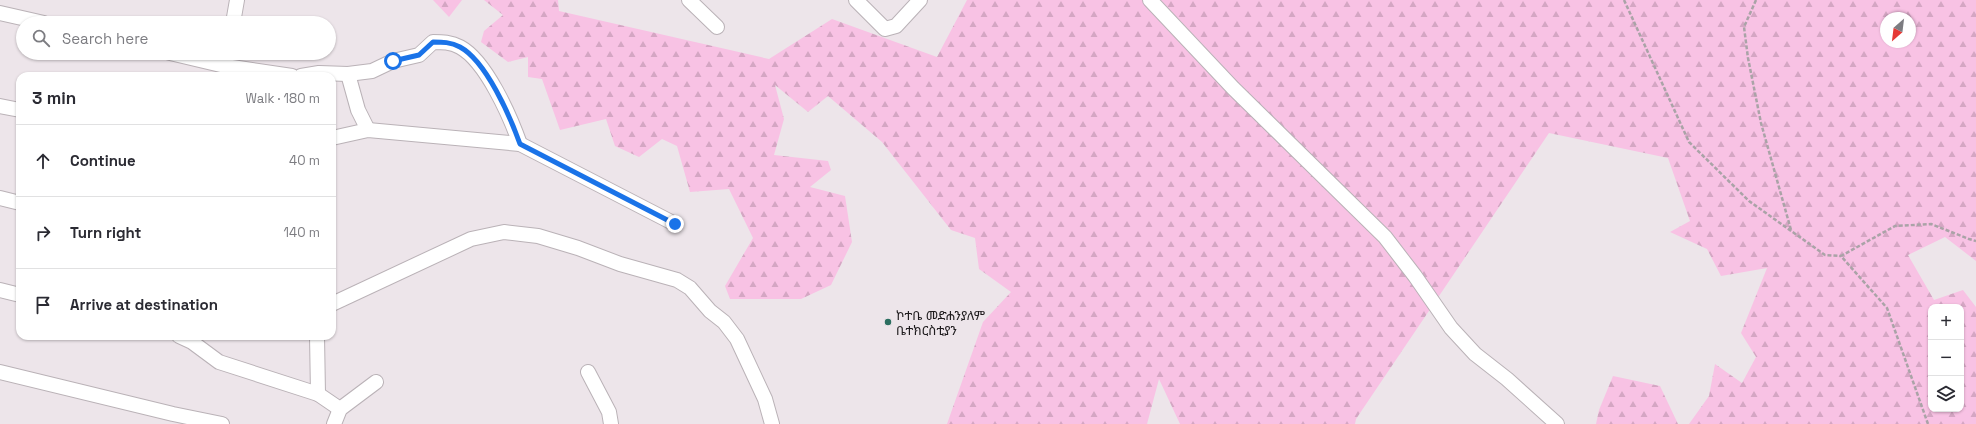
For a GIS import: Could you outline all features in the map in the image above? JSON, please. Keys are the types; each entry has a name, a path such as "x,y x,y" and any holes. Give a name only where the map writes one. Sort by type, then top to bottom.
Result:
{"street":[{"path":"234,16 237,0"},
{"path":"689,0 717,27"},
{"path":"856,0 885,29 896,26 920,0"},
{"path":"1150,0 1233,88 1385,237 1415,276 1451,328 1475,354 1507,379 1557,424"},
{"path":"0,13 16,17"},
{"path":"336,74 348,74 372,71 393,61 419,55 433,42 450,42 461,47 483,68 509,115 520,144"},
{"path":"226,60 276,72"},
{"path":"348,74 358,110 368,130"},
{"path":"0,106 16,109"},
{"path":"336,137 368,130 520,144 675,224"},
{"path":"0,198 16,202"},
{"path":"336,302 471,239 504,232 538,236 578,248 620,264 676,280 690,288 710,311 724,322 737,339 765,399 772,424"},
{"path":"0,290 16,294"},
{"path":"188,340 219,362 318,394 340,409"},
{"path":"317,340 318,394"},
{"path":"0,372 173,414 222,424"},
{"path":"588,372 609,412 611,424"},
{"path":"334,424 340,409 376,382"}],"path":[{"path":"1624,0 1689,142 1749,201 1825,255 1841,256 1895,226 1931,224 1976,240"},
{"path":"1756,0 1744,27 1748,58 1761,123 1791,231"},
{"path":"1841,256 1887,308 1928,424"}],"green space":[{"path":"433,0 462,0 449,17"},
{"path":"484,0 558,0 559,11 769,59 832,19 937,57 967,0 1976,0 1976,261 1945,237 1908,255 1934,300 1963,290 1976,307 1976,424 1689,424 1709,396 1715,364 1742,383 1756,357 1741,333 1767,268 1721,276 1707,249 1670,232 1690,221 1668,158 1549,133 1356,419 1355,424 1180,424 1159,379 1147,424 947,424 983,322 1011,292 979,269 975,238 951,230 882,142 828,96 808,112 775,85 784,119 774,155 828,161 831,170 810,187 845,196 852,242 831,285 801,299 730,299 725,286 753,238 729,189 690,192 677,146 662,139 639,157 615,146 606,119 560,130 542,79 528,77 528,57 508,62 481,42 484,31 503,15"},
{"path":"1613,376 1660,386 1678,424 1596,424 1599,410"}],"place":[{"name":"ኮተቤ መድሐንያለም ቤተክርስቲያን","path":"888,322"}],"route":[{"path":"393,61 419,55 433,42 450,42 461,47 483,68 496,94 509,115 520,144 675,224"}]}
